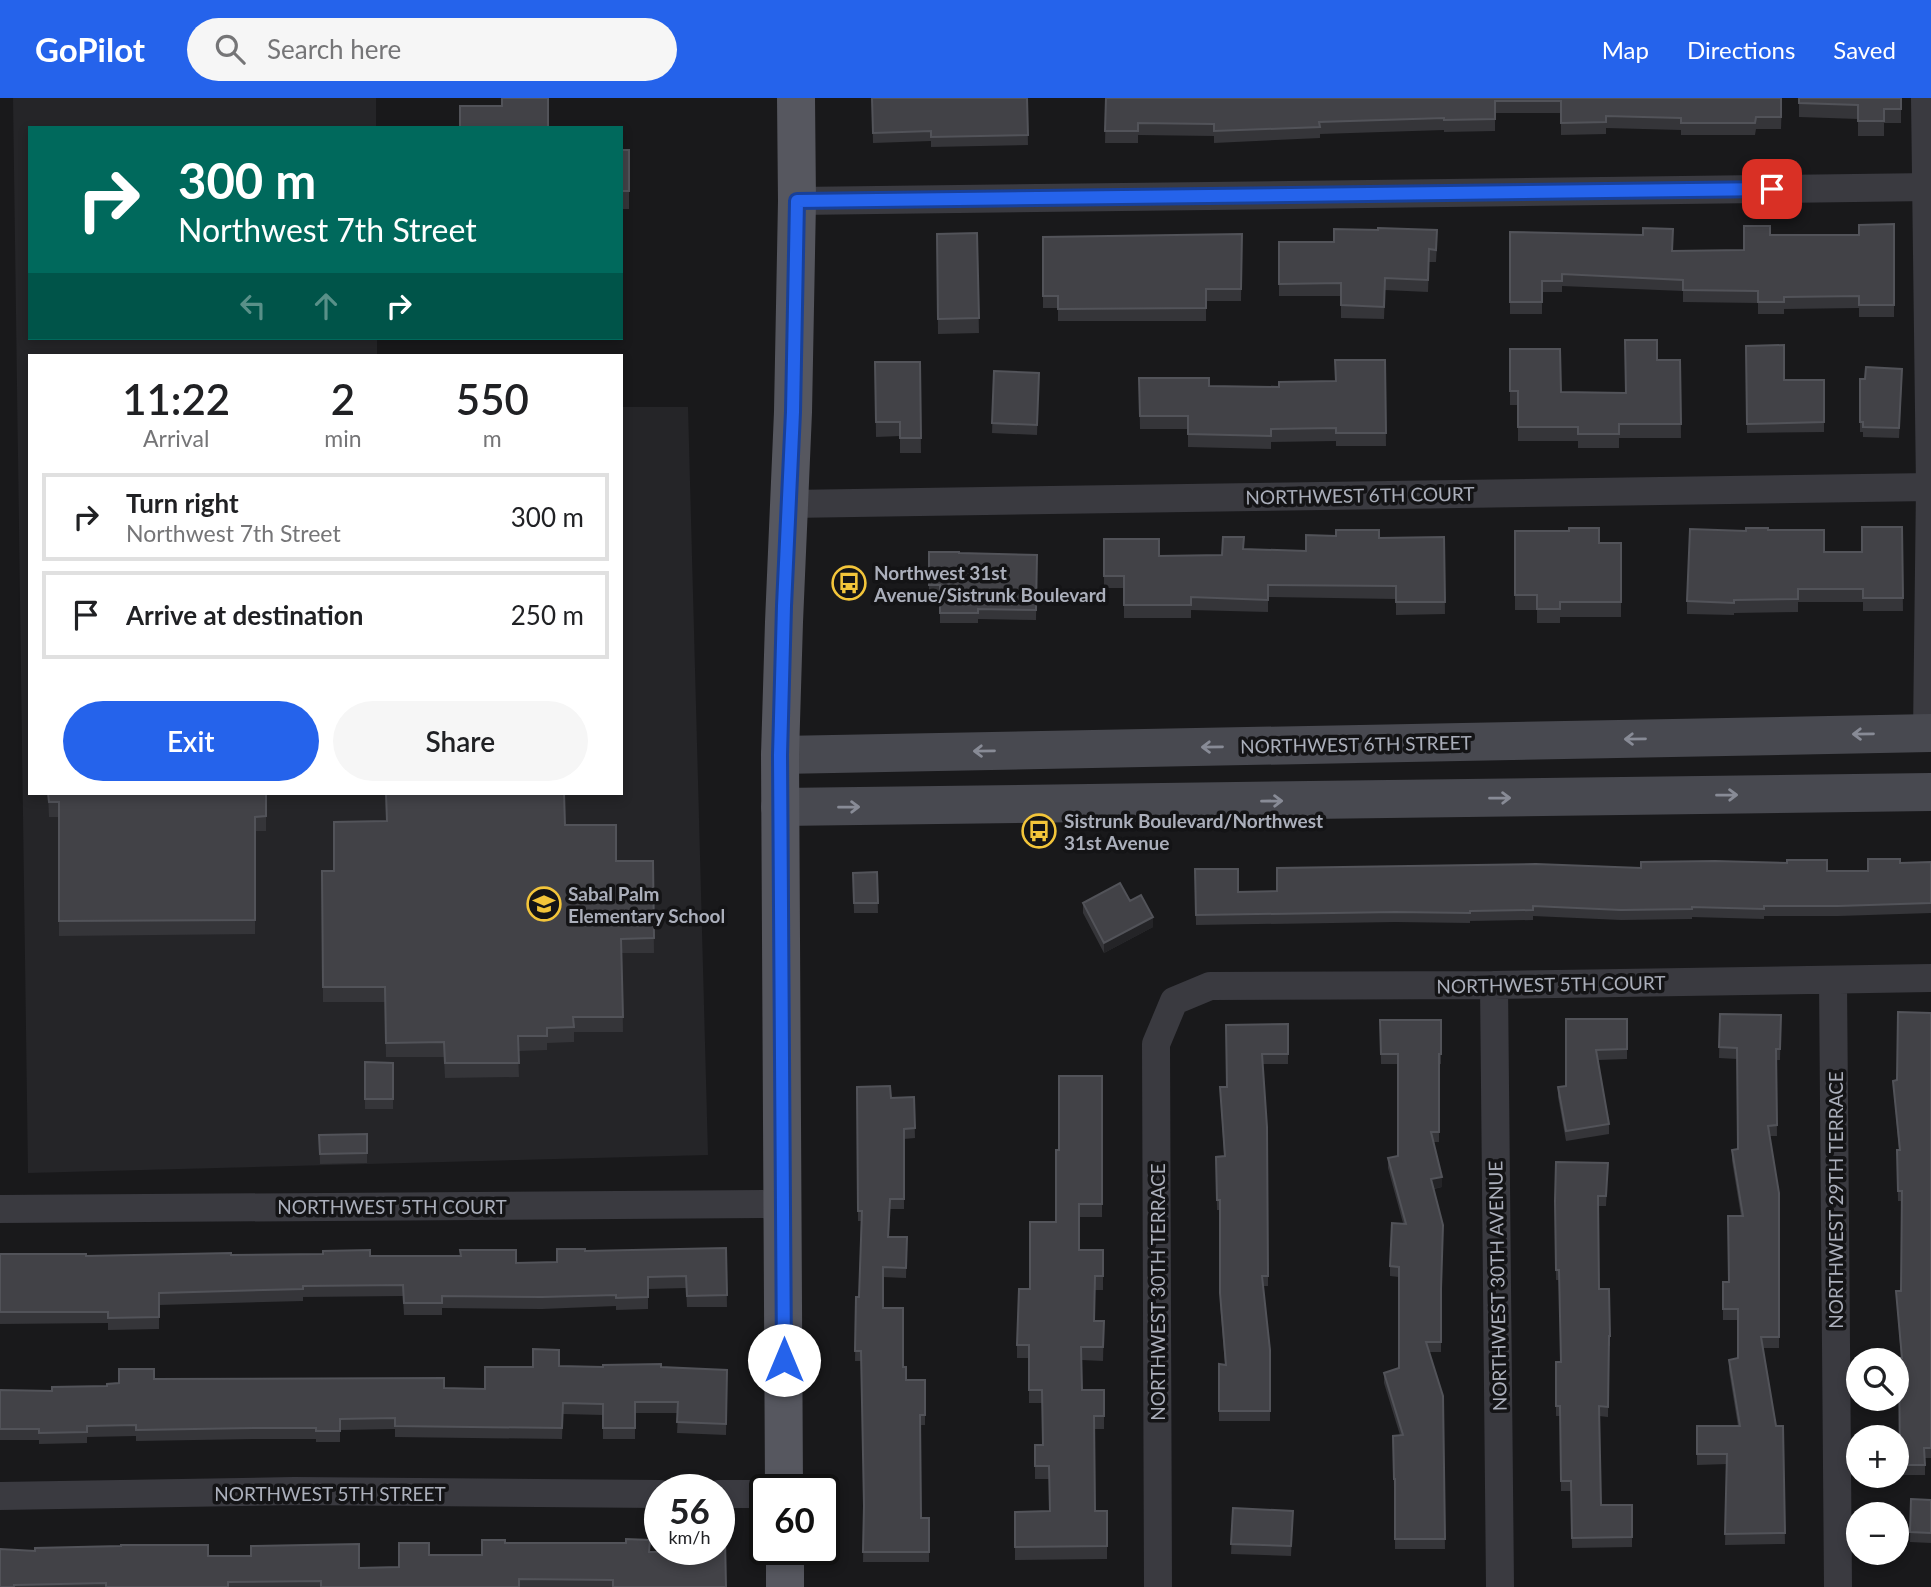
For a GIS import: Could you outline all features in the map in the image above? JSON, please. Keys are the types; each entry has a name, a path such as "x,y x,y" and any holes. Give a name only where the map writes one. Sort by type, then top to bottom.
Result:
{"main road":[{"path":"785,1474 780,755 793,412 796,98"},
{"path":"785,1565 785,1587"}],"street":[{"path":"1925,98 1929,187 1931,487 1929,733"},
{"path":"797,201 1929,187"},
{"name":"NORTHWEST 6TH COURT","path":"789,504 1931,487"},
{"name":"NORTHWEST 6TH STREET","path":"780,755 1929,733"},
{"path":"780,807 1931,792"},
{"name":"NORTHWEST 5TH COURT","path":"1174,1001 1210,986 1494,985 1931,978"},
{"name":"NORTHWEST 29TH TERRACE","path":"1833,981 1838,1587"},
{"name":"NORTHWEST 30TH AVENUE","path":"1494,985 1500,1587"},
{"name":"NORTHWEST 30TH TERRACE","path":"1157,1587 1156,1044 1174,1001"},
{"name":"NORTHWEST 5TH COURT","path":"0,1209 783,1204"},
{"name":"NORTHWEST 5TH STREET","path":"0,1496 294,1491 644,1494"}],"shaded area":[{"path":"13,98 376,98 376,126 28,126 28,340 377,340 377,354 28,354 28,795 623,795 623,407 688,407 708,1155 28,1173"}],"building":[{"path":"502,98 548,98 548,126 460,126 460,106 502,106"},
{"path":"872,98 1027,98 1028,135 931,137 931,131 873,133"},
{"path":"1106,98 1781,98 1781,117 1756,117 1755,123 1681,123 1681,118 1606,116 1606,122 1561,123 1561,101 1495,101 1495,119 1319,122 1320,127 1214,131 1214,124 1138,123 1138,131 1105,131"},
{"path":"1799,98 1901,98 1901,109 1884,109 1884,121 1858,121 1858,105 1799,103"},
{"path":"623,150 629,150 629,191 623,191"},
{"path":"1894,224 1894,305 1859,305 1859,296 1784,297 1784,302 1758,302 1758,291 1683,290 1683,280 1562,274 1562,281 1542,281 1542,302 1510,302 1510,232 1643,235 1643,228 1673,229 1672,251 1744,250 1744,226 1770,226 1770,235 1859,235 1859,225"},
{"path":"1334,229 1437,230 1436,250 1429,249 1428,280 1385,278 1384,307 1341,305 1341,283 1279,284 1279,242 1334,242"},
{"path":"977,233 979,318 938,319 937,234"},
{"path":"1242,234 1241,289 1206,289 1206,308 1058,309 1058,296 1043,296 1043,237"},
{"path":"1625,340 1657,340 1657,360 1680,360 1681,424 1619,424 1619,434 1578,434 1578,427 1518,427 1518,391 1510,391 1510,349 1560,349 1561,392 1626,393"},
{"path":"1784,345 1784,380 1824,380 1824,422 1747,424 1746,346"},
{"path":"1335,360 1385,360 1386,433 1336,433 1336,428 1271,429 1271,436 1188,434 1188,416 1140,416 1139,378 1209,378 1209,386 1279,387 1279,382 1336,381"},
{"path":"875,362 920,362 921,438 900,438 900,422 876,422"},
{"path":"1866,367 1902,369 1899,428 1863,427 1863,422 1860,422 1860,379 1865,379"},
{"path":"994,371 1039,373 1037,425 992,423"},
{"path":"1862,527 1902,527 1903,598 1863,598 1863,589 1798,589 1798,599 1734,600 1734,603 1687,601 1690,529 1824,530 1824,552 1862,552"},
{"path":"1569,528 1599,528 1599,543 1621,543 1621,602 1560,602 1560,609 1537,609 1537,595 1515,595 1515,531 1569,531"},
{"path":"1336,530 1379,530 1379,538 1444,537 1445,602 1396,602 1396,586 1268,585 1268,600 1191,597 1191,605 1124,605 1124,576 1104,576 1104,539 1159,539 1159,556 1222,555 1223,537 1244,537 1243,549 1306,551 1306,535 1336,536"},
{"path":"929,552 1037,555 1036,610 978,609 978,613 940,613 940,585 929,585"},
{"path":"48,795 266,795 266,816 255,817 255,920 59,921 59,802 49,802"},
{"path":"386,795 564,795 565,825 616,825 616,861 653,861 654,938 621,939 623,1017 573,1017 574,1027 547,1028 547,1036 518,1036 519,1063 445,1063 444,1042 386,1043 385,987 323,987 322,871 334,871 334,822 387,821"},
{"path":"1868,859 1900,859 1900,863 1931,862 1931,903 1764,906 1764,909 1692,907 1621,910 1533,906 1533,910 1470,913 1196,915 1195,869 1238,869 1238,892 1277,891 1277,868 1536,864 1641,868 1641,862 1787,863 1787,860 1827,860 1827,871 1868,871"},
{"path":"877,872 878,903 854,903 853,873"},
{"path":"1120,883 1130,901 1141,895 1153,917 1104,943 1083,903"},
{"path":"1898,1012 1931,1013 1931,1448 1924,1448 1925,1465 1909,1465 1909,1425 1900,1425 1899,1411 1909,1411 1909,1348 1901,1348 1896,1291 1901,1291 1902,1191 1898,1191 1897,1150 1900,1150 1893,1081 1897,1080"},
{"path":"1720,1014 1781,1015 1780,1049 1776,1049 1777,1125 1768,1126 1779,1193 1779,1337 1761,1337 1776,1426 1783,1426 1785,1533 1725,1534 1727,1454 1697,1454 1697,1426 1740,1426 1729,1360 1738,1358 1738,1309 1723,1309 1723,1282 1729,1282 1728,1216 1743,1216 1732,1150 1738,1149 1737,1048 1719,1047"},
{"path":"1566,1019 1627,1019 1627,1049 1596,1050 1609,1124 1566,1131 1558,1087 1566,1086"},
{"path":"1380,1020 1441,1020 1439,1132 1431,1132 1442,1177 1431,1179 1443,1225 1441,1342 1426,1342 1443,1396 1445,1539 1395,1539 1393,1436 1403,1435 1384,1373 1399,1368 1399,1267 1390,1266 1392,1223 1406,1224 1388,1158 1398,1156 1398,1054 1381,1054"},
{"path":"1288,1024 1288,1054 1262,1054 1267,1127 1268,1276 1262,1276 1270,1350 1270,1411 1219,1411 1219,1364 1226,1365 1220,1293 1220,1200 1217,1200 1216,1157 1225,1156 1220,1087 1227,1087 1226,1025"},
{"path":"365,1062 393,1063 393,1099 365,1099"},
{"path":"1059,1076 1102,1076 1102,1204 1079,1204 1079,1250 1103,1250 1103,1276 1095,1276 1094,1321 1104,1321 1103,1347 1081,1347 1082,1390 1104,1390 1104,1416 1094,1416 1095,1511 1107,1511 1107,1546 1015,1547 1015,1512 1050,1511 1049,1466 1035,1466 1035,1445 1043,1445 1042,1390 1029,1390 1029,1345 1017,1345 1019,1289 1030,1289 1030,1222 1056,1222"},
{"path":"890,1086 891,1098 914,1097 915,1128 904,1129 904,1199 890,1199 888,1237 907,1237 906,1268 883,1267 883,1308 903,1308 903,1367 906,1367 906,1380 925,1380 925,1415 920,1415 921,1518 929,1518 929,1552 863,1552 861,1351 855,1351 862,1211 858,1211 857,1087"},
{"path":"367,1134 367,1153 320,1154 319,1135"},
{"path":"1556,1162 1608,1163 1606,1196 1598,1196 1599,1289 1609,1289 1610,1336 1608,1407 1599,1406 1601,1505 1632,1505 1632,1537 1572,1538 1571,1481 1561,1481 1560,1406 1556,1406 1556,1362 1561,1362 1559,1270 1556,1270"},
{"path":"726,1248 727,1295 687,1296 686,1276 648,1277 648,1297 442,1296 442,1303 404,1303 403,1285 303,1286 303,1289 159,1293 159,1317 108,1318 108,1312 0,1312 0,1254 231,1255 323,1254 323,1251 370,1250 370,1256 461,1256 460,1250 516,1250 516,1263 557,1262 557,1249 585,1251"},
{"path":"533,1349 559,1350 559,1366 661,1364 661,1367 727,1370 726,1424 677,1422 678,1402 635,1402 635,1428 603,1428 603,1404 563,1403 562,1428 395,1426 395,1418 340,1419 340,1431 316,1431 316,1428 136,1430 136,1425 87,1426 87,1432 39,1433 39,1429 0,1429 0,1390 52,1391 52,1387 107,1386 119,1383 119,1369 154,1369 154,1379 444,1378 444,1388 485,1389 485,1367 533,1367"},
{"path":"1911,1499 1931,1500 1931,1533 1910,1532"},
{"path":"1233,1508 1293,1511 1291,1546 1231,1544"},
{"path":"626,1539 644,1540 644,1565 726,1565 726,1587 613,1587 613,1580 519,1579 519,1587 321,1587 321,1581 228,1582 228,1587 106,1587 106,1583 0,1587 0,1549 35,1551 35,1548 121,1545 208,1545 208,1556 251,1556 251,1546 359,1544 359,1568 399,1567 399,1543 429,1543 429,1555 482,1555 482,1540 505,1540 505,1543 626,1543"}],"place":[{"name":"Northwest 31st Avenue/Sistrunk Boulevard","path":"849,583"},
{"name":"Sistrunk Boulevard/Northwest 31st Avenue","path":"1039,831"},
{"name":"Sabal Palm Elementary School","path":"544,904"}],"route":[{"path":"784,1360 780,755 793,412 797,201 1772,189"}]}
